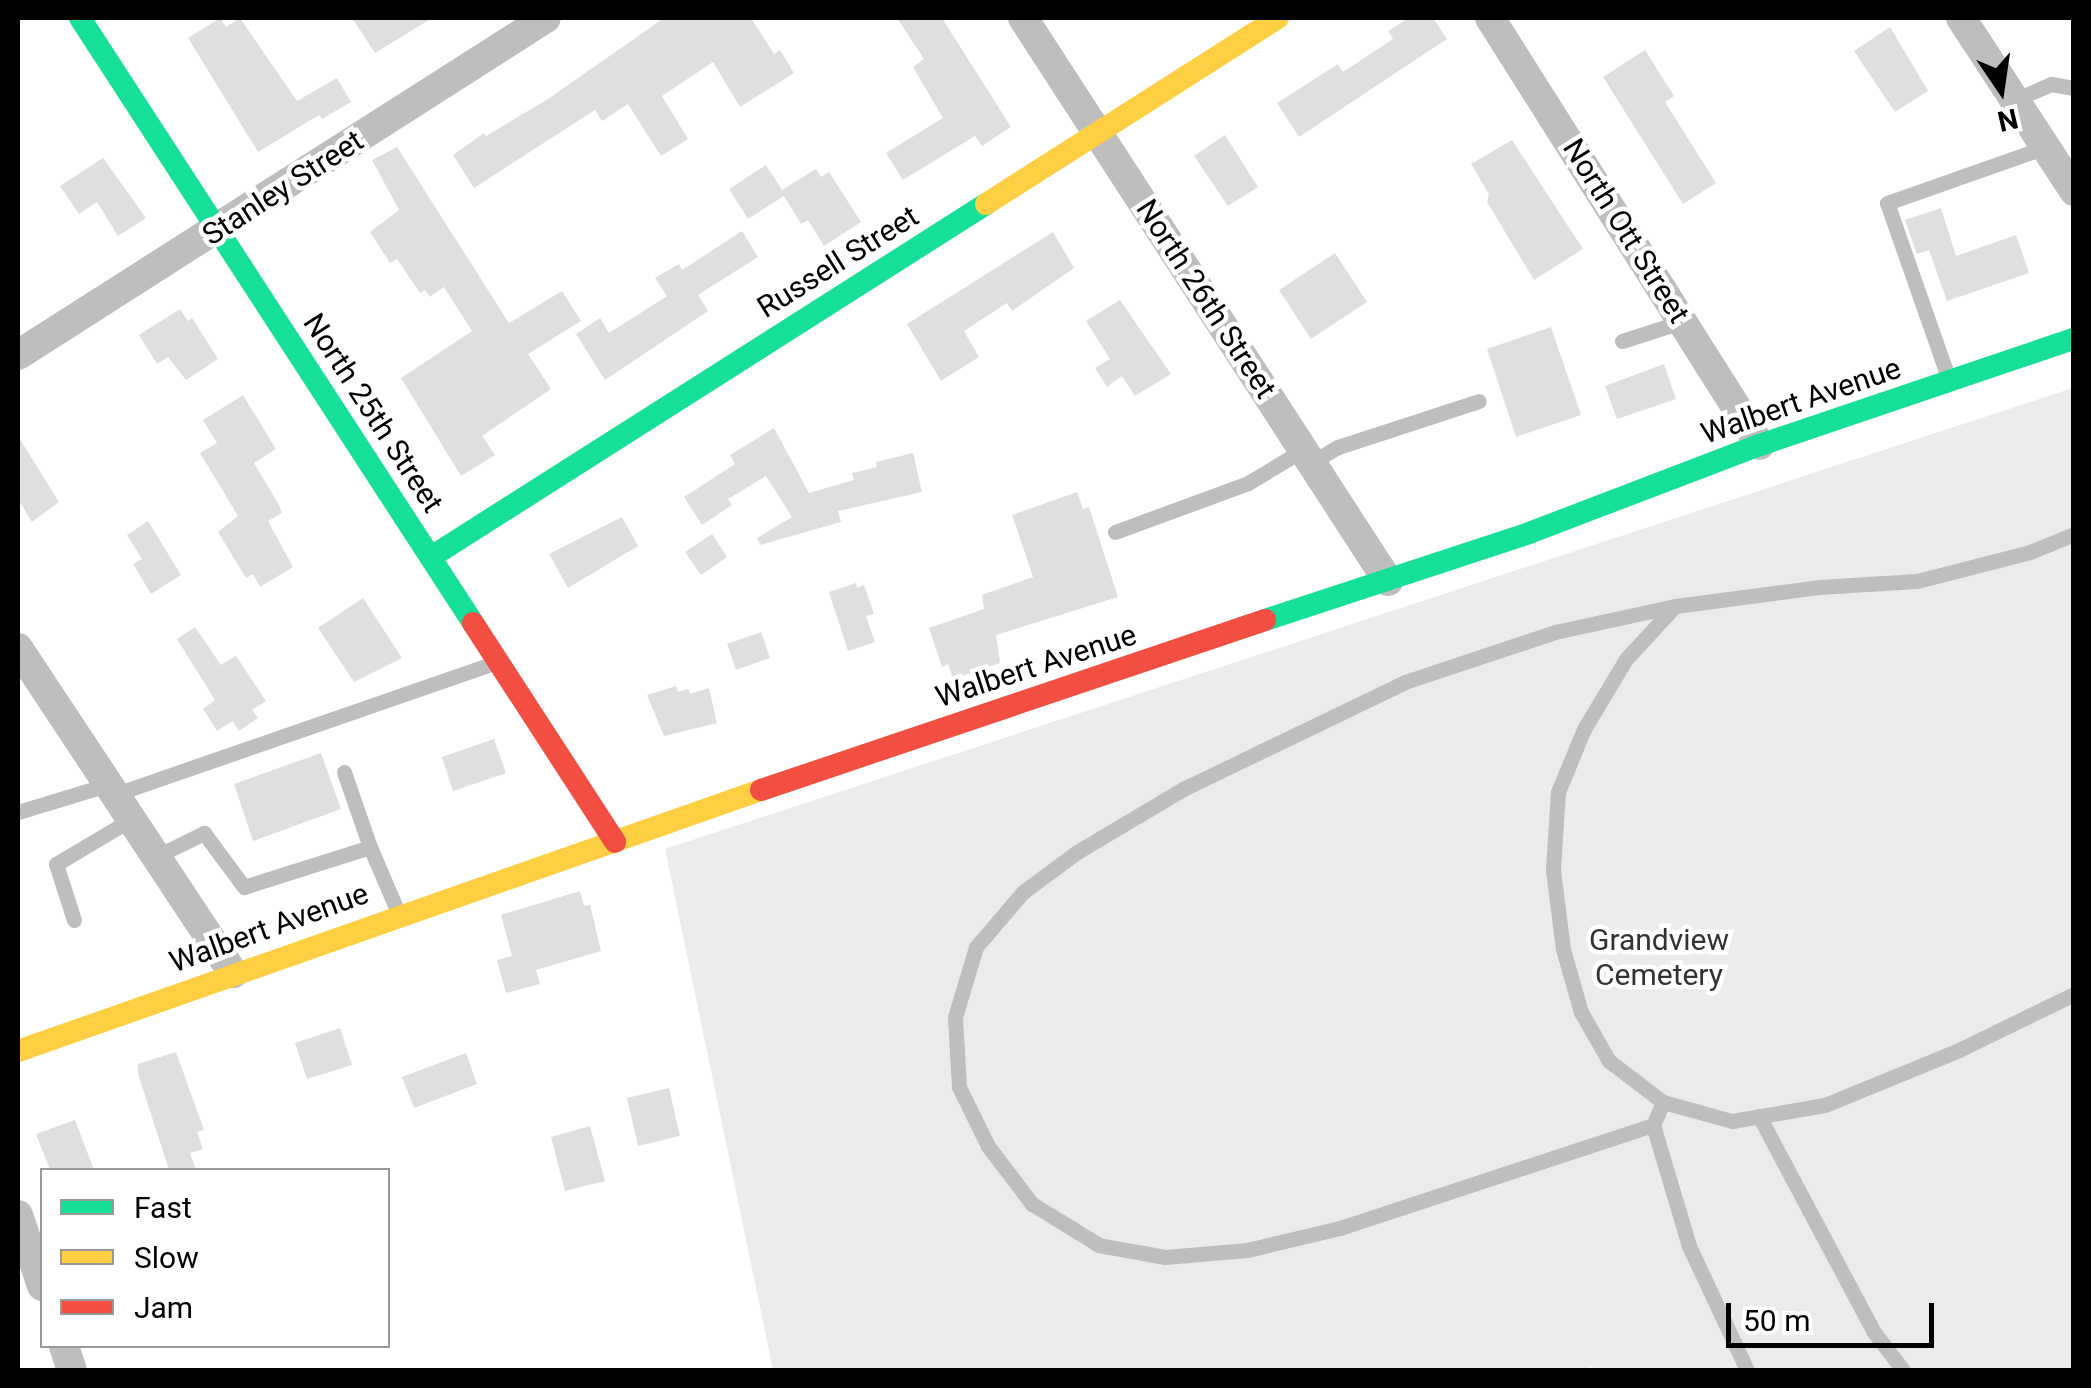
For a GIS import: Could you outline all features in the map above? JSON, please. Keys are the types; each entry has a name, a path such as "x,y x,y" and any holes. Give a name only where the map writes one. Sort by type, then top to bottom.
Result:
{"main road":[{"name":"North 25th Street","path":"80,18 615,842"},
{"name":"Russell Street","path":"431,557 1278,18"},
{"name":"Walbert Avenue","path":"18,1050 399,914 1002,707 1388,582 1760,445 2074,339"}],"street":[{"name":"Stanley Street","path":"18,355 546,18"},
{"name":"North 26th Street","path":"1023,18 1388,582"},
{"name":"North Ott Street","path":"1490,18 1760,445"},
{"path":"1976,23 2015,100 2074,191"},
{"path":"18,648 233,973"},
{"path":"18,1215 39,1267"}],"lane":[{"path":"2015,100 2051,84 2074,88"},
{"path":"1949,381 1887,203 2046,147"},
{"path":"1622,341 1684,322"},
{"path":"1115,532 1248,484 1307,457 1479,401"},
{"path":"1654,1124 1340,1228 1247,1250 1164,1257 1098,1244 1032,1204 988,1146 959,1086 955,1017 976,947 1023,892 1078,852 1183,788 1404,682 1556,632 1675,606 1819,587 1917,581 2030,552 2074,534"},
{"path":"1675,606 1626,658 1584,729 1558,792 1553,870 1562,949 1581,1012 1610,1061 1663,1102 1732,1121 1824,1104 1960,1050 2074,994"},
{"path":"18,812 110,790 498,662"},
{"path":"344,772 370,848 399,914"},
{"path":"74,920 56,864 130,820"},
{"path":"155,857 204,833 244,887 370,848"},
{"path":"1663,1102 1654,1124 1689,1246 1747,1370"},
{"path":"1759,1116 1874,1332 1903,1370"}],"green space":[{"name":"Grandview Cemetery","path":"2073,388 2073,1370 1592,1367 773,1370 665,849"}],"building":[{"path":"220,18 226,27 240,18 297,101 337,78 351,102 322,119 319,115 258,152 188,38"},
{"path":"352,18 432,18 375,53"},
{"path":"664,18 751,18 774,54 780,50 794,73 740,107 713,62 662,96 688,139 661,156 628,104 602,121 595,110 474,188 453,155 484,133 486,136 548,99"},
{"path":"897,18 942,18 1011,127 982,146 975,136 903,180 886,153 943,118 913,67 924,59"},
{"path":"1409,18 1433,18 1447,39 1299,137 1277,103 1338,64 1343,72 1393,39 1388,31"},
{"path":"1890,27 1928,91 1895,112 1854,51"},
{"path":"1645,50 1674,96 1665,102 1716,183 1683,204 1603,77"},
{"path":"1225,135 1258,187 1228,206 1194,156"},
{"path":"1512,140 1583,249 1534,280 1487,202 1489,194 1471,164"},
{"path":"397,147 509,323 562,291 581,321 528,354 551,389 482,436 495,455 461,476 401,378 472,331 444,287 430,297 425,290 420,293 397,259 390,263 370,232 399,210 372,160"},
{"path":"103,158 146,218 118,236 97,202 79,214 60,186"},
{"path":"766,165 782,190 816,169 821,177 829,172 861,222 824,246 808,220 801,224 784,196 748,219 729,189"},
{"path":"1941,208 1956,256 2016,235 2029,273 1947,301 1929,250 1917,254 1905,220"},
{"path":"742,231 758,257 698,295 708,311 605,380 576,334 600,318 609,333 667,296 655,278 679,264 682,270"},
{"path":"1053,232 1074,268 1012,311 1007,303 964,331 979,357 941,381 907,324"},
{"path":"1335,253 1367,302 1311,339 1279,290"},
{"path":"1120,300 1171,374 1135,396 1122,376 1107,387 1095,368 1110,359 1086,321"},
{"path":"180,309 188,321 192,318 218,359 186,380 168,357 157,364 139,335"},
{"path":"1551,327 1581,415 1516,437 1487,349"},
{"path":"1664,364 1676,399 1617,419 1605,386"},
{"path":"243,395 276,449 254,463 282,513 268,521 293,567 260,587 253,574 246,578 218,532 238,516 200,453 217,443 203,420"},
{"path":"774,428 809,493 854,480 852,473 877,467 876,462 913,453 922,492 838,511 841,522 760,545 757,538 792,517 766,476 728,499 732,505 702,525 684,497 735,464 730,455"},
{"path":"18,436 59,502 32,522 18,499"},
{"path":"1077,492 1083,509 1089,507 1118,597 996,635 1000,663 953,679 948,664 942,667 929,628 984,609 982,595 1033,577 1012,515"},
{"path":"622,517 638,546 568,588 549,554"},
{"path":"148,521 181,575 151,594 133,564 142,559 127,535"},
{"path":"712,534 727,557 701,575 685,552"},
{"path":"856,583 857,588 864,585 874,614 866,616 875,642 848,651 829,592"},
{"path":"363,598 402,658 354,682 318,628"},
{"path":"195,627 221,665 236,656 266,701 252,710 258,718 239,731 233,721 217,731 203,709 215,700 177,639"},
{"path":"761,632 770,658 736,670 727,644"},
{"path":"676,686 678,692 688,689 690,694 709,688 717,723 664,736 647,695"},
{"path":"494,739 506,773 453,791 442,757"},
{"path":"321,753 341,809 253,841 234,784"},
{"path":"580,891 584,906 590,905 601,951 536,970 540,984 506,993 497,960 512,956 501,915"},
{"path":"340,1028 352,1065 307,1079 295,1043"},
{"path":"176,1052 204,1130 197,1132 203,1149 190,1153 195,1168 168,1168 138,1064"},
{"path":"466,1053 477,1084 414,1108 402,1077"},
{"path":"669,1088 680,1136 638,1146 627,1098"},
{"path":"75,1120 93,1168 49,1168 36,1134"},
{"path":"590,1126 605,1181 565,1191 551,1137"}],"traffic: fast":[{"path":"80,18 473,623"},
{"path":"431,557 986,204"},
{"path":"1265,620 1529,533 1760,445 2074,339"}],"traffic: slow":[{"path":"986,204 1278,18"},
{"path":"18,1051 761,790"}],"traffic: jam":[{"path":"761,790 1265,620"},
{"path":"473,623 615,842"}]}
